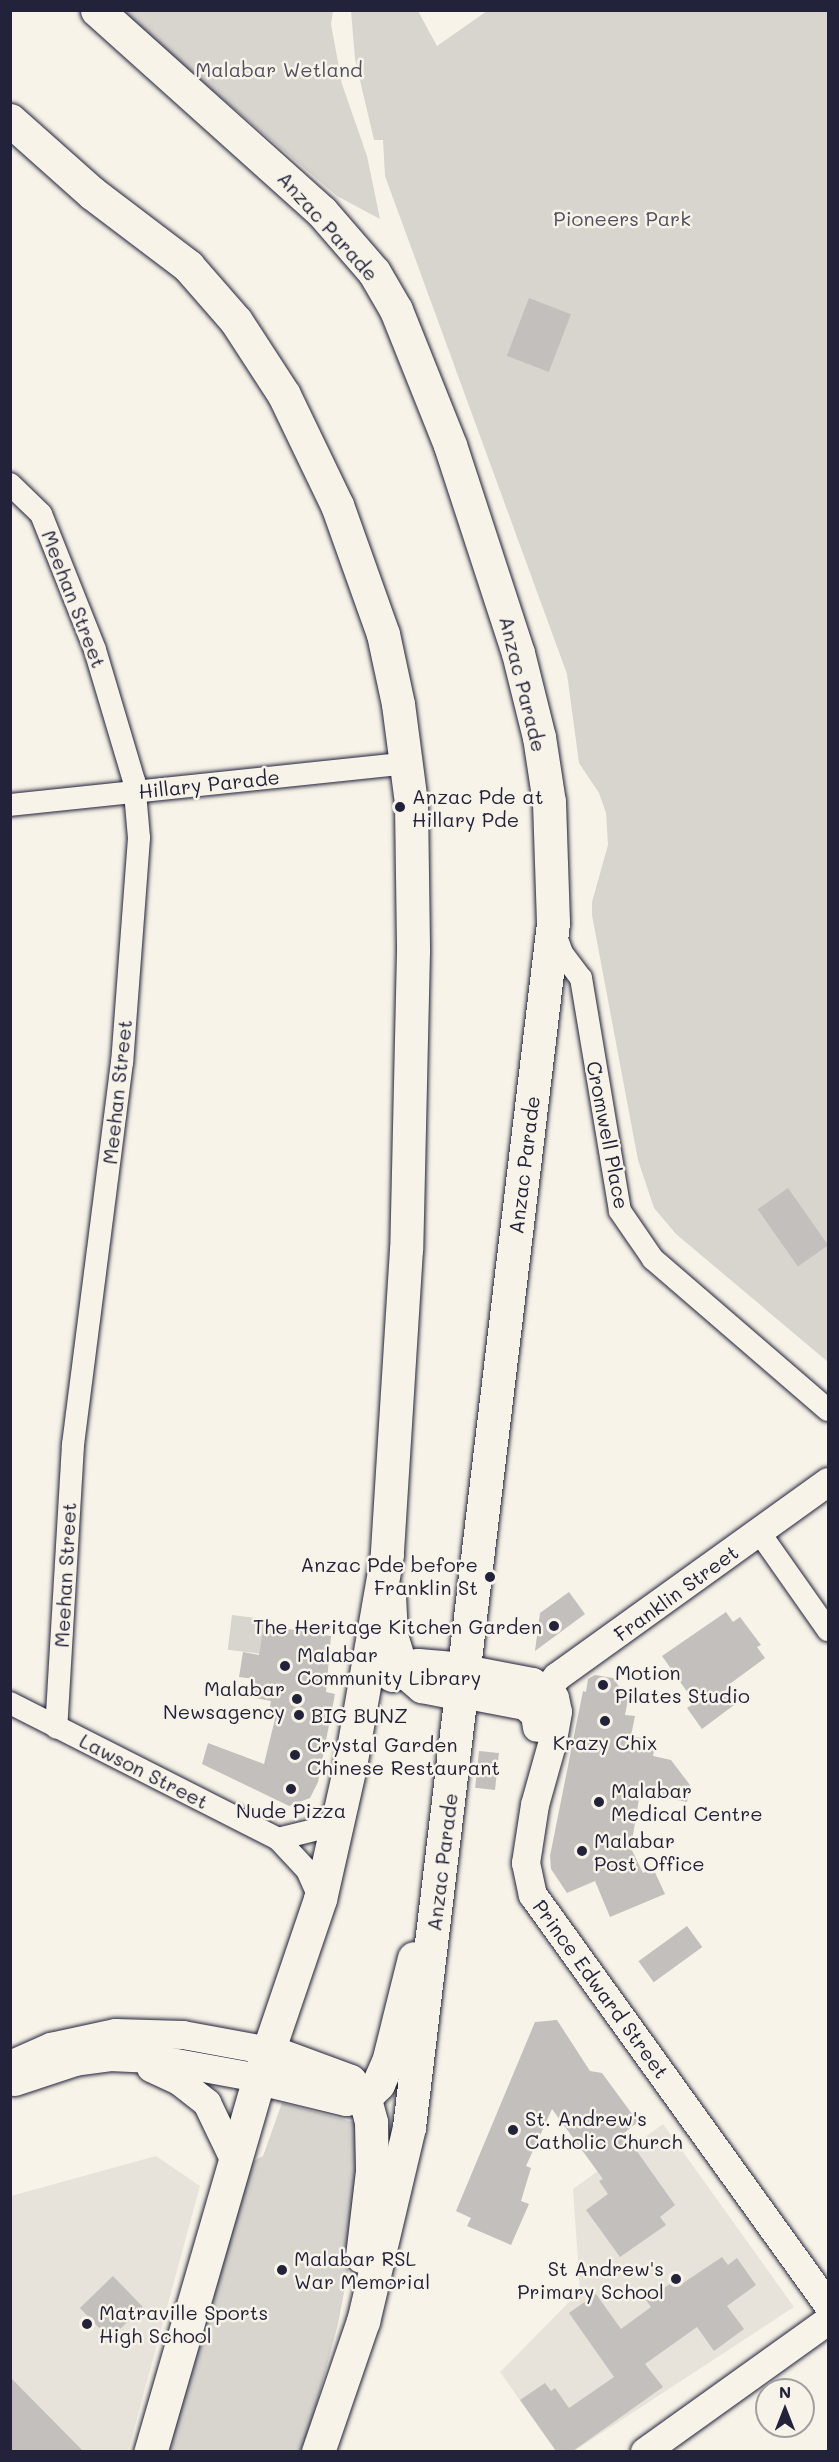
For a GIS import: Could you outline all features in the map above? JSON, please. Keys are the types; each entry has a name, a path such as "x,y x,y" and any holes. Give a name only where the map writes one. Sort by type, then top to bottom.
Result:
{"main road":[{"name":"Anzac Parade","path":"97,10 322,212 374,272 396,310 450,445 518,653 539,737 549,802 553,923 441,1874 405,2150 363,2321 318,2451"},
{"path":"10,120 84,186 188,266 236,321 284,395 338,505 383,634 407,763 413,862 406,1249 387,1554 350,1766 320,1899 234,2159 150,2451"},
{"path":"387,1554 392,1635 401,1668"},
{"path":"350,1766 384,1686 401,1668 426,1665 463,1682"},
{"path":"264,2065 346,2099 362,2097 384,2075 441,1874"},
{"path":"362,2097 369,2113 372,2142 362,2255 363,2321"}],"street":[{"name":"Meehan Street","path":"10,484 41,514 95,650 135,791 139,838 122,1062 73,1445 56,1727"},
{"name":"Hillary Parade","path":"10,806 407,763"},
{"name":"Cromwell Place","path":"553,923 560,949 581,978 620,1211 653,1258 828,1410"},
{"name":"Franklin Street","path":"539,1700 557,1677 828,1482"},
{"path":"759,1532 828,1630"},
{"path":"463,1682 514,1677 539,1700"},
{"name":"Prince Edward Street","path":"539,1700 555,1698 558,1712 550,1757 536,1804 526,1863 533,1895 828,2305"},
{"name":"Lawson Street","path":"10,1703 278,1839 307,1870 320,1899"},
{"path":"278,1839 318,1829 338,1816"},
{"path":"10,2065 51,2047 116,2033 183,2035 264,2065"},
{"path":"10,2084 75,2062 127,2057 264,2065"},
{"path":"127,2057 196,2093 214,2113 234,2159"},
{"path":"645,2451 828,2321"}],"shaded area":[{"name":"St Andrew's Primary School","path":"663,2124 794,2307 574,2451 556,2451 500,2372 580,2291 573,2189"},
{"name":"Matraville Sports High School","path":"156,2156 200,2186 128,2451 11,2452 11,2196"}],"green space":[{"name":"Malabar Wetland","path":"119,11 333,11 331,24 342,84 367,156 380,219 337,196"},
{"name":"Pioneers Park","path":"351,11 418,11 437,46 487,11 828,11 828,1362 676,1234 654,1208 638,1160 592,915 592,902 608,845 606,813 599,793 579,763 567,674 385,176 383,140 374,140 355,59"},
{"path":"232,1615 265,1619 260,1654 228,1650"},
{"path":"282,2103 364,2125 361,2203 338,2324 304,2451 165,2452 246,2165 263,2156"}],"building":[{"path":"529,298 571,314 549,372 507,356"},
{"path":"788,1188 828,1245 798,1267 758,1209"},
{"name":"The Heritage Kitchen Garden","path":"569,1592 585,1614 535,1651 540,1613"},
{"path":"726,1612 733,1622 740,1617 761,1645 757,1647 765,1658 727,1686 738,1702 702,1729 687,1708 695,1703 662,1656"},
{"path":"264,1625 331,1636 326,1692 335,1694 318,1782 310,1798 289,1806 202,1764 208,1743 264,1764 275,1719 268,1717 271,1701 250,1697 254,1679 239,1677 243,1652 259,1655"},
{"path":"595,1675 613,1678 628,1699 625,1715 635,1716 631,1736 646,1739 645,1744 655,1746 653,1756 671,1760 690,1785 687,1802 640,1793 632,1841 628,1842 643,1873 653,1868 665,1894 610,1917 595,1881 567,1893 551,1869 550,1856 583,1691 586,1692 588,1679"},
{"path":"479,1751 499,1753 495,1790 475,1788"},
{"path":"687,1926 702,1947 654,1982 638,1961"},
{"name":"St. Andrew's Catholic Church","path":"557,2020 590,2071 602,2073 638,2122 624,2133 675,2205 660,2217 666,2225 620,2257 586,2210 608,2194 599,2181 603,2179 552,2109 526,2166 531,2168 521,2201 529,2204 511,2245 467,2226 471,2218 456,2211 535,2022"},
{"path":"722,2257 728,2265 737,2258 756,2285 727,2306 744,2329 714,2351 697,2327 645,2364 663,2387 573,2451 556,2451 520,2400 545,2383 551,2391 555,2388 569,2408 614,2377 569,2313 596,2294 621,2329 651,2307 646,2300 673,2282 677,2287"},
{"path":"113,2276 143,2307 110,2339 80,2308"},
{"path":"10,2377 83,2451 10,2451"}],"place":[{"name":"Anzac Pde at Hillary Pde","path":"400,807"},
{"name":"Anzac Pde before Franklin St","path":"490,1577"},
{"name":"The Heritage Kitchen Garden","path":"554,1626"},
{"name":"Malabar Community Library","path":"285,1666"},
{"name":"Motion Pilates Studio","path":"603,1685"},
{"name":"Malabar Newsagency","path":"297,1699"},
{"name":"BIG BUNZ","path":"299,1715"},
{"name":"Krazy Chix","path":"605,1721"},
{"name":"Crystal Garden Chinese Restaurant","path":"295,1755"},
{"name":"Nude Pizza","path":"291,1789"},
{"name":"Malabar Medical Centre","path":"599,1802"},
{"name":"Malabar Post Office","path":"582,1851"},
{"name":"St. Andrew's Catholic Church","path":"513,2130"},
{"name":"Malabar RSL War Memorial","path":"282,2270"},
{"name":"St Andrew's Primary School","path":"676,2279"},
{"name":"Matraville Sports High School","path":"87,2324"}]}
